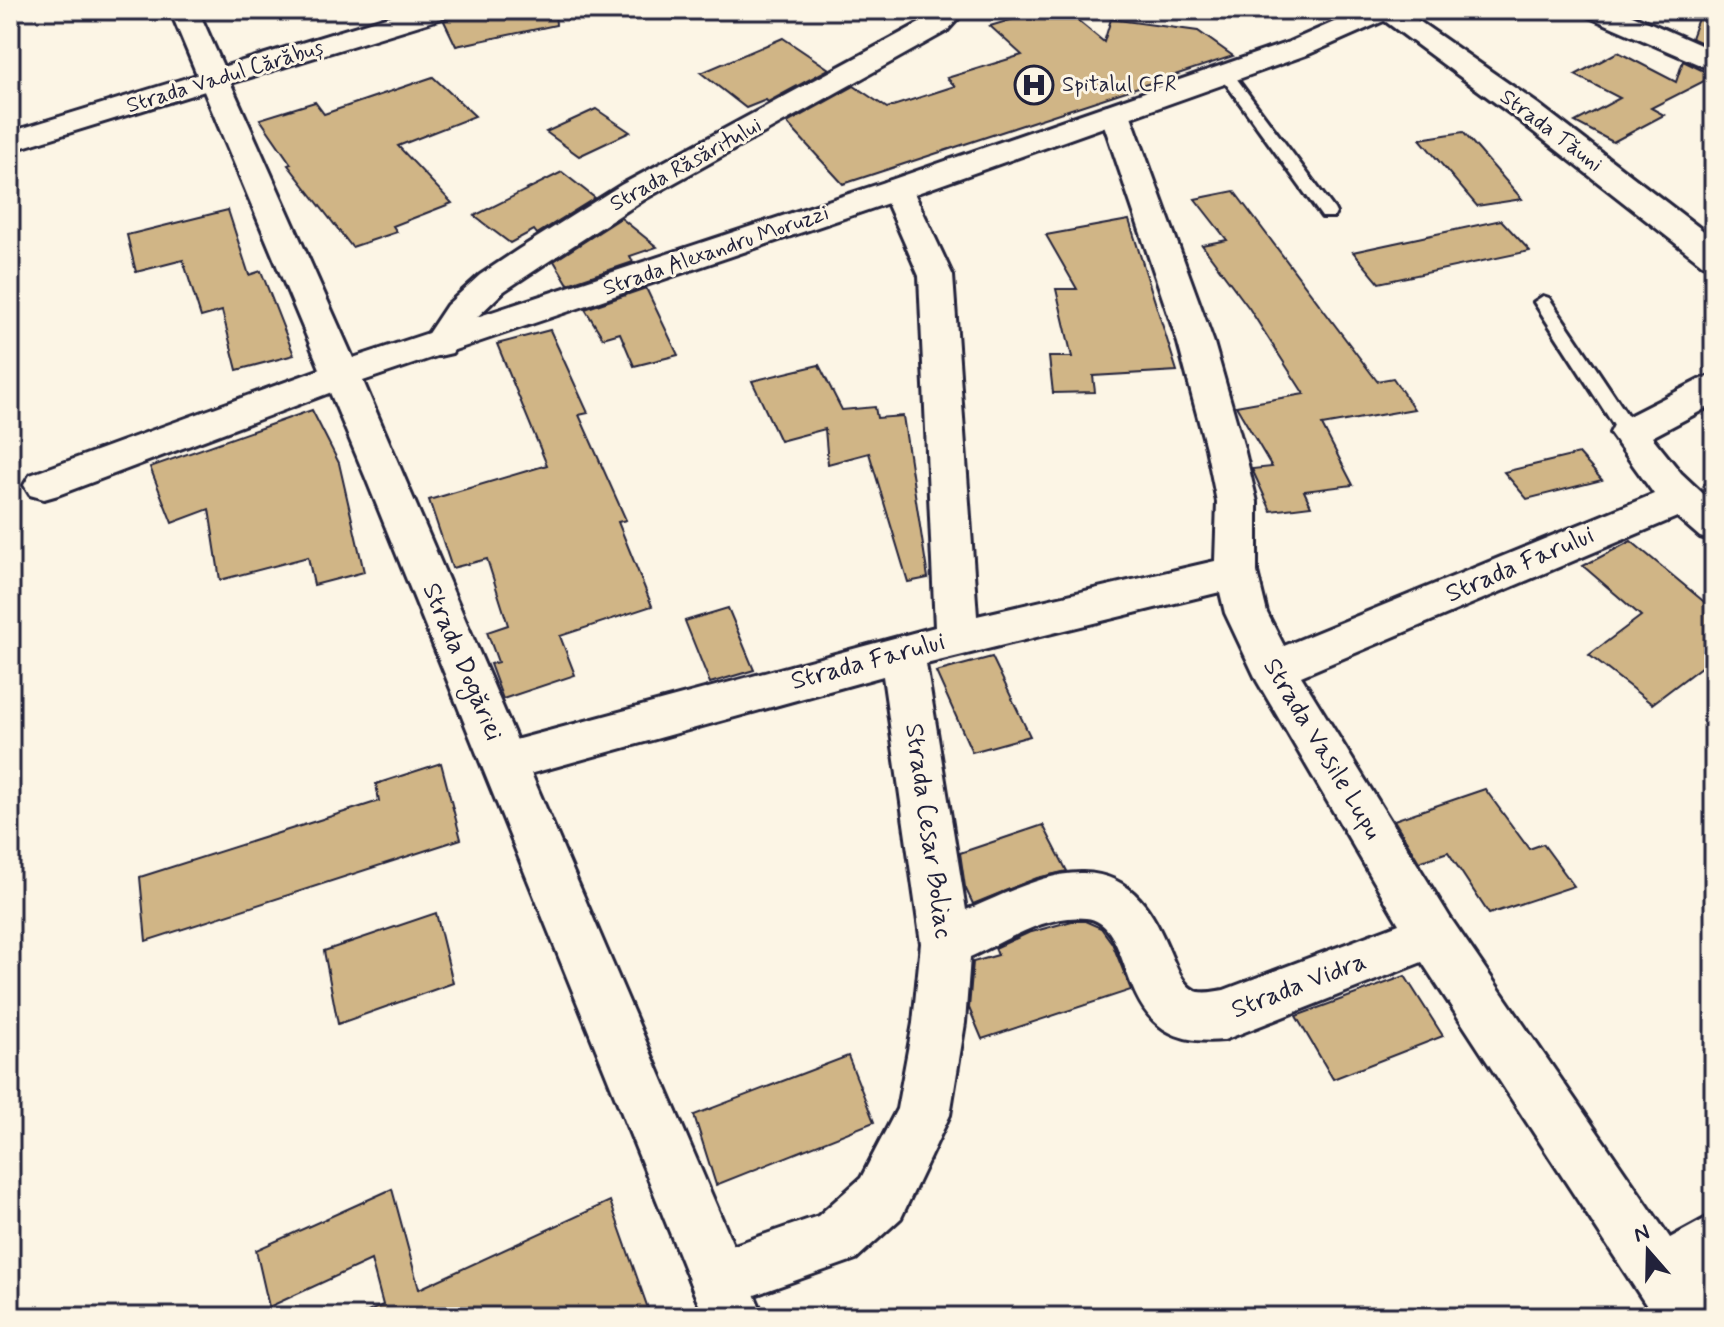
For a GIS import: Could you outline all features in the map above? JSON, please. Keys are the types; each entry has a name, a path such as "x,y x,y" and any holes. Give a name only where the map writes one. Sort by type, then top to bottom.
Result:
{"street":[{"name":"Strada Dogăriei","path":"184,10 504,762 726,1298"},
{"name":"Strada Vadul Cărăbuș","path":"10,142 439,10"},
{"name":"Strada Răsăritului","path":"439,344 460,313 492,283 531,257 633,192 937,25 952,10"},
{"name":"Strada Alexandru Moruzzi","path":"44,485 340,375 897,189 1226,74 1345,30 1384,10"},
{"name":"Strada Tăuni","path":"1384,10 1527,111 1714,256"},
{"path":"1597,10 1714,62"},
{"name":"Strada Vasile Lupu","path":"1115,113 1196,343 1225,448 1237,502 1236,572 1246,613 1273,669 1433,935 1676,1297"},
{"path":"897,189 936,276 957,638"},
{"path":"1714,388 1629,433 1651,468 1680,499 1714,526"},
{"name":"Strada Farului","path":"1273,669 1680,499"},
{"name":"Strada Farului","path":"504,762 902,652 1236,572"},
{"name":"Strada Cesar Boliac","path":"726,1298 836,1239 881,1198 923,1115 939,1023 946,943 902,652"},
{"name":"Strada Vidra","path":"946,943 1055,900 1085,895 1108,901 1140,936 1161,991 1185,1015 1205,1017 1224,1015 1433,935"},
{"path":"1676,1297 1714,1243"}],"lane":[{"path":"1226,74 1328,213"},
{"path":"1543,302 1629,433"}],"building":[{"path":"477,10 555,10 556,25 456,46 444,21 453,15"},
{"path":"1044,10 1065,10 1104,42 1111,19 1198,31 1233,56 843,184 787,123 854,86 887,108 955,86 947,78 1022,55 990,26"},
{"path":"1701,10 1714,10 1714,48 1691,38"},
{"path":"783,38 829,69 768,102 766,100 746,108 701,73"},
{"path":"1618,52 1676,82 1683,61 1714,76 1651,108 1664,115 1613,142 1575,122 1620,98 1575,75"},
{"path":"433,77 475,116 398,146 452,203 393,226 397,232 352,247 288,165 291,164 260,119 315,102 324,114"},
{"path":"596,109 630,132 579,156 546,132"},
{"path":"1463,132 1522,199 1477,206 1420,139"},
{"path":"562,172 595,198 537,234 534,230 510,243 474,216"},
{"path":"1234,191 1377,381 1393,378 1414,409 1322,425 1353,485 1304,491 1311,506 1271,511 1252,469 1272,467 1236,406 1304,394 1249,308 1202,245 1227,240 1195,199"},
{"path":"228,210 249,275 261,271 294,355 237,370 222,311 201,317 183,260 136,272 127,235"},
{"path":"621,218 657,247 630,256 633,262 568,284 554,261"},
{"path":"1129,220 1177,371 1093,376 1095,392 1053,393 1049,357 1072,357 1056,289 1077,289 1046,235"},
{"path":"1501,220 1530,251 1379,283 1353,252"},
{"path":"646,288 678,355 634,366 620,333 603,338 585,309"},
{"path":"550,330 588,413 579,415 626,520 618,522 652,606 560,636 575,675 503,699 490,664 498,662 487,632 508,625 487,559 452,568 429,500 547,465 497,344"},
{"path":"819,365 842,410 875,407 877,418 903,416 928,578 908,582 869,453 828,464 825,429 780,441 752,381"},
{"path":"312,410 339,463 364,572 314,585 308,557 220,580 209,509 172,523 150,467"},
{"path":"1579,454 1602,480 1527,499 1504,472"},
{"path":"1631,541 1714,610 1714,657 1652,704 1589,655 1641,616 1583,566"},
{"path":"728,608 754,670 710,683 685,621"},
{"path":"992,657 1030,736 972,752 936,672"},
{"path":"441,763 461,839 146,941 140,877 379,801 376,784"},
{"path":"1485,789 1529,849 1543,844 1574,886 1489,914 1448,852 1419,862 1394,820"},
{"path":"1043,825 1067,871 1037,878 973,904 965,887 960,853"},
{"path":"436,913 453,983 338,1024 324,951"},
{"path":"1072,921 1085,921 1101,928 1112,943 1131,990 982,1039 969,1008 973,962 998,955 995,948 1028,933"},
{"path":"1405,976 1443,1036 1333,1079 1296,1016"},
{"path":"848,1056 874,1122 716,1185 694,1115"},
{"path":"392,1189 419,1289 610,1201 651,1317 357,1317 383,1305 371,1260 269,1307 256,1250"}],"place":[{"name":"Spitalul CFR","path":"1034,85"}]}
